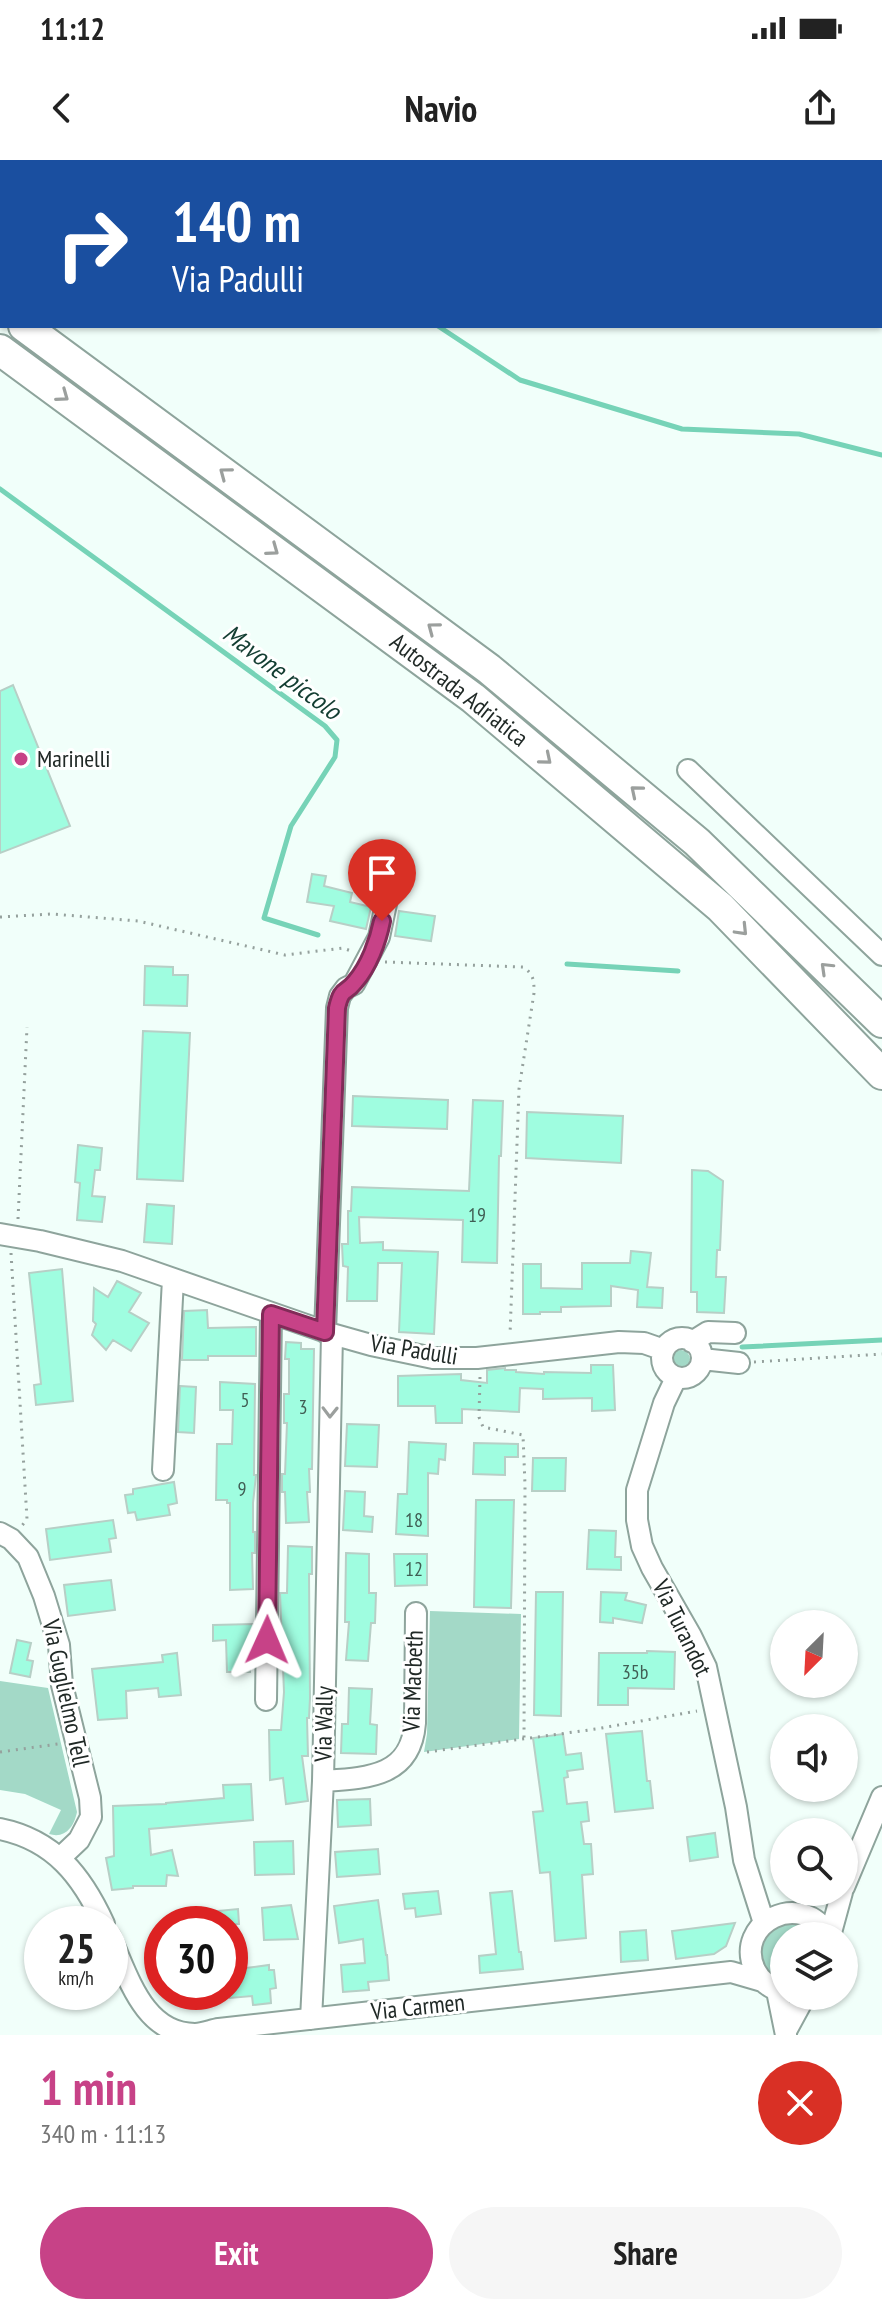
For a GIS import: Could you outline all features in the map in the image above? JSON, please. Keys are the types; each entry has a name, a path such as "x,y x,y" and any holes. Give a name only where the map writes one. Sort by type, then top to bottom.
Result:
{"highway":[{"name":"Autostrada Adriatica","path":"27,328 489,669 697,842 882,1022"},
{"name":"Autostrada Adriatica","path":"0,350 473,698 720,907 882,1074"}],"street":[{"path":"688,770 882,955"},
{"name":"Via Wally","path":"311,2019 323,1781 328,1333 337,1008 340,996 354,984 370,957 379,937 386,904"},
{"name":"Via Padulli","path":"8,1235 122,1261 328,1333 433,1358 477,1358 619,1342 644,1343 664,1350 677,1339 697,1350"},
{"path":"163,1470 173,1279"},
{"path":"266,1700 271,1314"},
{"path":"664,1350 662,1363 665,1370 682,1379 698,1371 697,1350 708,1332 735,1333"},
{"path":"697,1350 739,1363"},
{"name":"Via Turandot","path":"676,1378 645,1460 637,1490 637,1520 642,1546 652,1568 706,1667 744,1860 764,1923"},
{"name":"Via Guglielmo Tell","path":"6,1536 28,1557 44,1596 59,1645 62,1685 90,1798 91,1817 79,1840 60,1858"},
{"name":"Via Macbeth","path":"323,1781 376,1775 395,1767 408,1751 414,1738 415,1723 416,1613"},
{"path":"858,1853 882,1797"},
{"path":"0,1829 28,1839 60,1858 80,1880 94,1906"},
{"path":"752,1883 814,1922"},
{"path":"770,1983 752,1962 751,1952 757,1932 764,1923 782,1913 800,1914 815,1906"},
{"path":"731,1972 751,1952"},
{"name":"Via Carmen","path":"128,1975 143,2006 158,2023 176,2031 196,2034 731,1972 770,1987"},
{"path":"780,2010 786,2033"},
{"path":"786,2033 798,2010"}],"path":[{"path":"0,917 52,914 99,917 138,921 285,955 343,948 390,963 523,967 529,971 534,979 534,993 519,1089 510,1353"},
{"path":"6,1536 27,1519 8,1235 18,1229 27,1027"},
{"path":"739,1363 882,1354"},
{"path":"481,1366 479,1417 483,1427 523,1435 524,1738"},
{"path":"408,1751 424,1752 705,1710"},
{"path":"0,1752 61,1744"}],"green space":[{"path":"681,1350 690,1359 681,1368 672,1359"},
{"path":"430,1611 521,1614 519,1739 424,1752"},
{"path":"0,1681 48,1688 77,1812 71,1827 60,1835 49,1834 61,1810 25,1794 0,1790"},
{"path":"770,1929 770,1972 761,1951"}],"building":[{"name":"Marinelli","path":"13,685 70,826 0,853 0,691"},
{"path":"312,874 326,876 324,886 352,893 350,902 371,907 366,929 330,921 334,906 307,902"},
{"path":"399,911 435,916 431,941 395,936"},
{"path":"145,966 173,967 173,975 188,975 187,1006 144,1005"},
{"path":"143,1031 190,1033 183,1181 137,1179"},
{"path":"353,1096 448,1100 447,1129 352,1126"},
{"path":"473,1100 503,1101 497,1263 462,1262 463,1220 359,1217 360,1243 383,1242 383,1250 438,1252 434,1334 399,1332 402,1263 378,1263 377,1301 347,1301 348,1267 343,1266 342,1244 348,1244 352,1187 469,1191"},
{"path":"527,1112 623,1116 621,1163 526,1158"},
{"path":"78,1145 102,1148 100,1170 95,1170 92,1196 105,1197 102,1222 77,1220 80,1183 75,1182"},
{"path":"692,1170 708,1171 723,1181 716,1277 726,1277 724,1313 697,1312 697,1292 691,1292"},
{"path":"147,1204 174,1206 172,1244 144,1242"},
{"path":"631,1251 651,1253 647,1287 663,1288 662,1308 637,1307 638,1290 611,1286 611,1306 561,1307 561,1312 523,1314 523,1264 541,1264 541,1288 582,1289 582,1263 630,1263"},
{"path":"62,1269 73,1401 36,1405 34,1385 41,1384 29,1273"},
{"path":"117,1281 141,1293 129,1312 149,1323 131,1351 113,1340 106,1350 92,1335 96,1324 93,1321 94,1288 108,1297"},
{"path":"207,1310 208,1328 256,1327 256,1356 208,1356 208,1360 182,1360 184,1311"},
{"path":"286,1342 301,1343 301,1349 314,1349 312,1469 309,1469 310,1492 307,1492 309,1522 286,1523 285,1492 282,1492 287,1423 284,1423 284,1394 289,1394"},
{"path":"591,1365 613,1365 615,1410 592,1411 592,1398 543,1399 543,1389 520,1388 519,1412 462,1409 462,1423 436,1423 435,1406 398,1406 398,1376 461,1374 461,1380 487,1383 487,1370 505,1368 544,1374 591,1373"},
{"path":"220,1382 255,1384 253,1589 230,1590 230,1503 216,1500 217,1444 232,1444 233,1410 220,1410"},
{"path":"180,1386 196,1387 194,1433 178,1432"},
{"path":"347,1424 379,1425 377,1467 345,1466"},
{"path":"409,1442 446,1444 445,1460 439,1459 438,1474 428,1473 428,1536 396,1534 398,1494 407,1494"},
{"path":"474,1443 518,1444 518,1457 505,1457 505,1475 473,1474"},
{"path":"533,1458 566,1458 565,1491 532,1491"},
{"path":"174,1482 177,1503 168,1505 170,1515 137,1520 135,1512 128,1513 125,1495 133,1494 133,1489"},
{"path":"345,1491 365,1492 364,1516 373,1517 372,1532 343,1530"},
{"path":"476,1500 514,1500 511,1608 474,1607"},
{"path":"113,1520 116,1538 109,1539 111,1552 50,1560 46,1529"},
{"path":"589,1530 616,1531 615,1557 621,1557 621,1570 587,1569"},
{"path":"288,1546 312,1547 312,1574 309,1574 308,1756 302,1756 308,1801 286,1804 283,1778 270,1780 269,1730 281,1730 284,1692 280,1593 287,1593"},
{"path":"346,1553 369,1554 369,1593 376,1593 375,1623 371,1623 368,1661 346,1660 349,1622 345,1622"},
{"path":"394,1554 427,1554 427,1585 395,1586"},
{"path":"111,1580 115,1610 68,1616 64,1585"},
{"path":"536,1592 563,1592 561,1716 534,1715"},
{"path":"601,1592 627,1593 625,1600 646,1605 642,1623 613,1618 613,1623 600,1622"},
{"path":"254,1624 254,1648 249,1649 250,1672 227,1672 226,1640 213,1641 213,1625"},
{"path":"17,1640 31,1643 27,1660 33,1661 30,1677 10,1673"},
{"path":"675,1652 674,1689 628,1688 628,1705 598,1705 599,1653"},
{"path":"177,1653 181,1695 159,1697 158,1688 126,1691 127,1718 98,1720 92,1669 163,1662 162,1655"},
{"path":"349,1688 372,1689 370,1724 377,1725 376,1754 341,1753 342,1724 348,1724"},
{"path":"642,1731 653,1808 615,1812 606,1734"},
{"path":"563,1734 566,1755 581,1753 583,1769 567,1771 568,1777 564,1778 567,1804 587,1802 589,1821 581,1822 584,1844 591,1844 593,1874 582,1875 586,1938 555,1941 550,1872 540,1873 533,1812 543,1811 533,1738"},
{"path":"251,1784 253,1820 149,1829 151,1855 172,1850 178,1876 167,1875 166,1886 133,1886 112,1890 106,1858 114,1856 113,1806 224,1798 223,1785"},
{"path":"370,1799 371,1825 338,1827 337,1800"},
{"path":"715,1833 718,1857 690,1861 687,1837"},
{"path":"293,1841 294,1874 255,1875 254,1842"},
{"path":"378,1849 380,1874 337,1877 335,1852"},
{"path":"438,1891 441,1914 416,1917 415,1908 405,1909 403,1894"},
{"path":"512,1891 523,1969 480,1973 479,1956 496,1954 490,1893"},
{"path":"378,1900 389,1980 368,1982 369,1990 343,1992 341,1965 365,1963 363,1939 339,1943 334,1906"},
{"path":"291,1905 298,1939 264,1940 262,1908"},
{"path":"735,1923 726,1946 714,1954 676,1959 672,1931"},
{"path":"646,1930 648,1960 621,1962 620,1932"},
{"path":"269,1965 269,1970 274,1970 276,1988 270,1989 271,2003 253,2005 252,1996 248,1996 248,1968"}],"waterway":[{"name":"Mavone piccolo","path":"441,328 520,380 682,429 799,434 882,455"},
{"name":"Mavone piccolo","path":"0,489 325,726 337,740 335,757 291,826 264,918 318,935"},
{"name":"Mavone piccolo","path":"567,964 678,971"},
{"name":"Mavone piccolo","path":"742,1347 882,1340"}],"place":[{"name":"Marinelli","path":"21,759"}],"route":[{"path":"267,1640 271,1314 325,1332 337,1008 340,996 354,984 370,957 382,921"}]}
